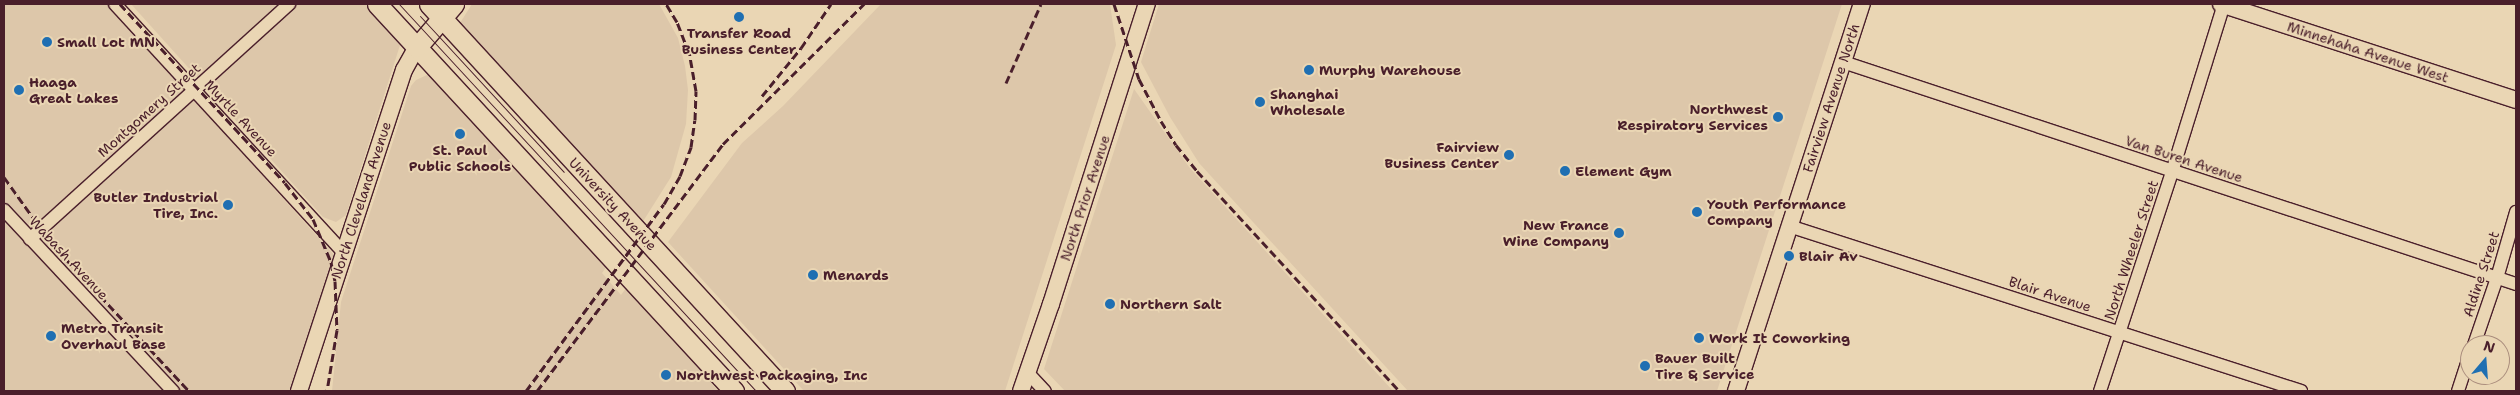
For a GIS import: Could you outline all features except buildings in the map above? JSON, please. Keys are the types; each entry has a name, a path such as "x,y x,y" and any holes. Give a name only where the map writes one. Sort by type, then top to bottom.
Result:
{"main road":[{"path":"377,4 734,391"},
{"name":"North Cleveland Avenue","path":"417,47 441,8"},
{"name":"University Avenue","path":"441,8 785,391"}],"street":[{"name":"Myrtle Avenue","path":"115,4 344,253"},
{"name":"Montgomery Street","path":"30,239 289,4"},
{"name":"North Prior Avenue","path":"1021,391 1051,304 1147,4"},
{"name":"Fairview Avenue North","path":"1738,391 1789,226 1862,4"},
{"name":"Minnehaha Avenue West","path":"2223,4 2516,100"},
{"name":"North Wheeler Street","path":"2100,391 2172,172 2223,4"},
{"name":"North Cleveland Avenue","path":"299,391 404,70 417,47"},
{"name":"Van Buren Avenue","path":"1843,62 2516,284"},
{"name":"Wabash Avenue","path":"4,210 173,391"},
{"name":"Aldine Street","path":"2477,335 2497,278 2516,212"},
{"name":"Blair Avenue","path":"1789,226 2301,391"},
{"path":"1027,372 1045,391"}],"shaded area":[{"path":"4,4 107,4 336,257 292,391 4,391"},
{"path":"131,4 369,4 401,42 346,215 336,222 323,217"},
{"path":"472,4 659,4 678,38 685,66 688,90 686,124 671,177 642,223 462,30 460,23"},
{"path":"881,4 1110,4 1116,45 1005,391 804,391 668,242 742,143 783,106"},
{"path":"1159,4 1842,4 1717,391 1408,391 1199,163 1170,117 1141,62"},
{"path":"432,75 607,266 602,273 621,295 629,284 718,391 332,391 341,302 411,86 416,80"},
{"path":"1134,89 1189,167 1393,391 1065,391 1044,369"}],"tram line":[{"path":"399,4 756,391"},
{"path":"420,16 564,172"}],"railway":[{"path":"120,4 285,183 313,219 331,262 335,281 337,330 327,391"},
{"path":"526,391 664,204 680,176 691,147 695,120 696,91 689,53 677,22 666,4"},
{"path":"762,96 801,48 831,4"},
{"path":"537,391 723,144 864,4"},
{"path":"1006,83 1041,4"},
{"path":"1114,4 1139,79 1176,145 1197,171 1399,391"},
{"path":"4,177 51,243 189,391"}],"place":[{"name":"Transfer Road Business Center","path":"739,17"},
{"name":"Small Lot MN","path":"47,42"},
{"name":"Murphy Warehouse","path":"1309,70"},
{"name":"Haaga Great Lakes","path":"19,90"},
{"name":"Shanghai Wholesale","path":"1260,102"},
{"name":"Northwest Respiratory Services","path":"1778,117"},
{"name":"St. Paul Public Schools","path":"460,134"},
{"name":"Fairview Business Center","path":"1509,155"},
{"name":"Element Gym","path":"1565,171"},
{"name":"Butler Industrial Tire, Inc.","path":"228,205"},
{"name":"Youth Performance Company","path":"1697,212"},
{"name":"New France Wine Company","path":"1619,233"},
{"name":"Blair Av","path":"1789,256"},
{"name":"Menards","path":"813,275"},
{"name":"Northern Salt","path":"1110,304"},
{"name":"Metro Transit Overhaul Base","path":"51,336"},
{"name":"Work It Coworking","path":"1699,338"},
{"name":"Bauer Built Tire & Service","path":"1645,366"},
{"name":"Northwest Packaging, Inc","path":"666,375"}]}
